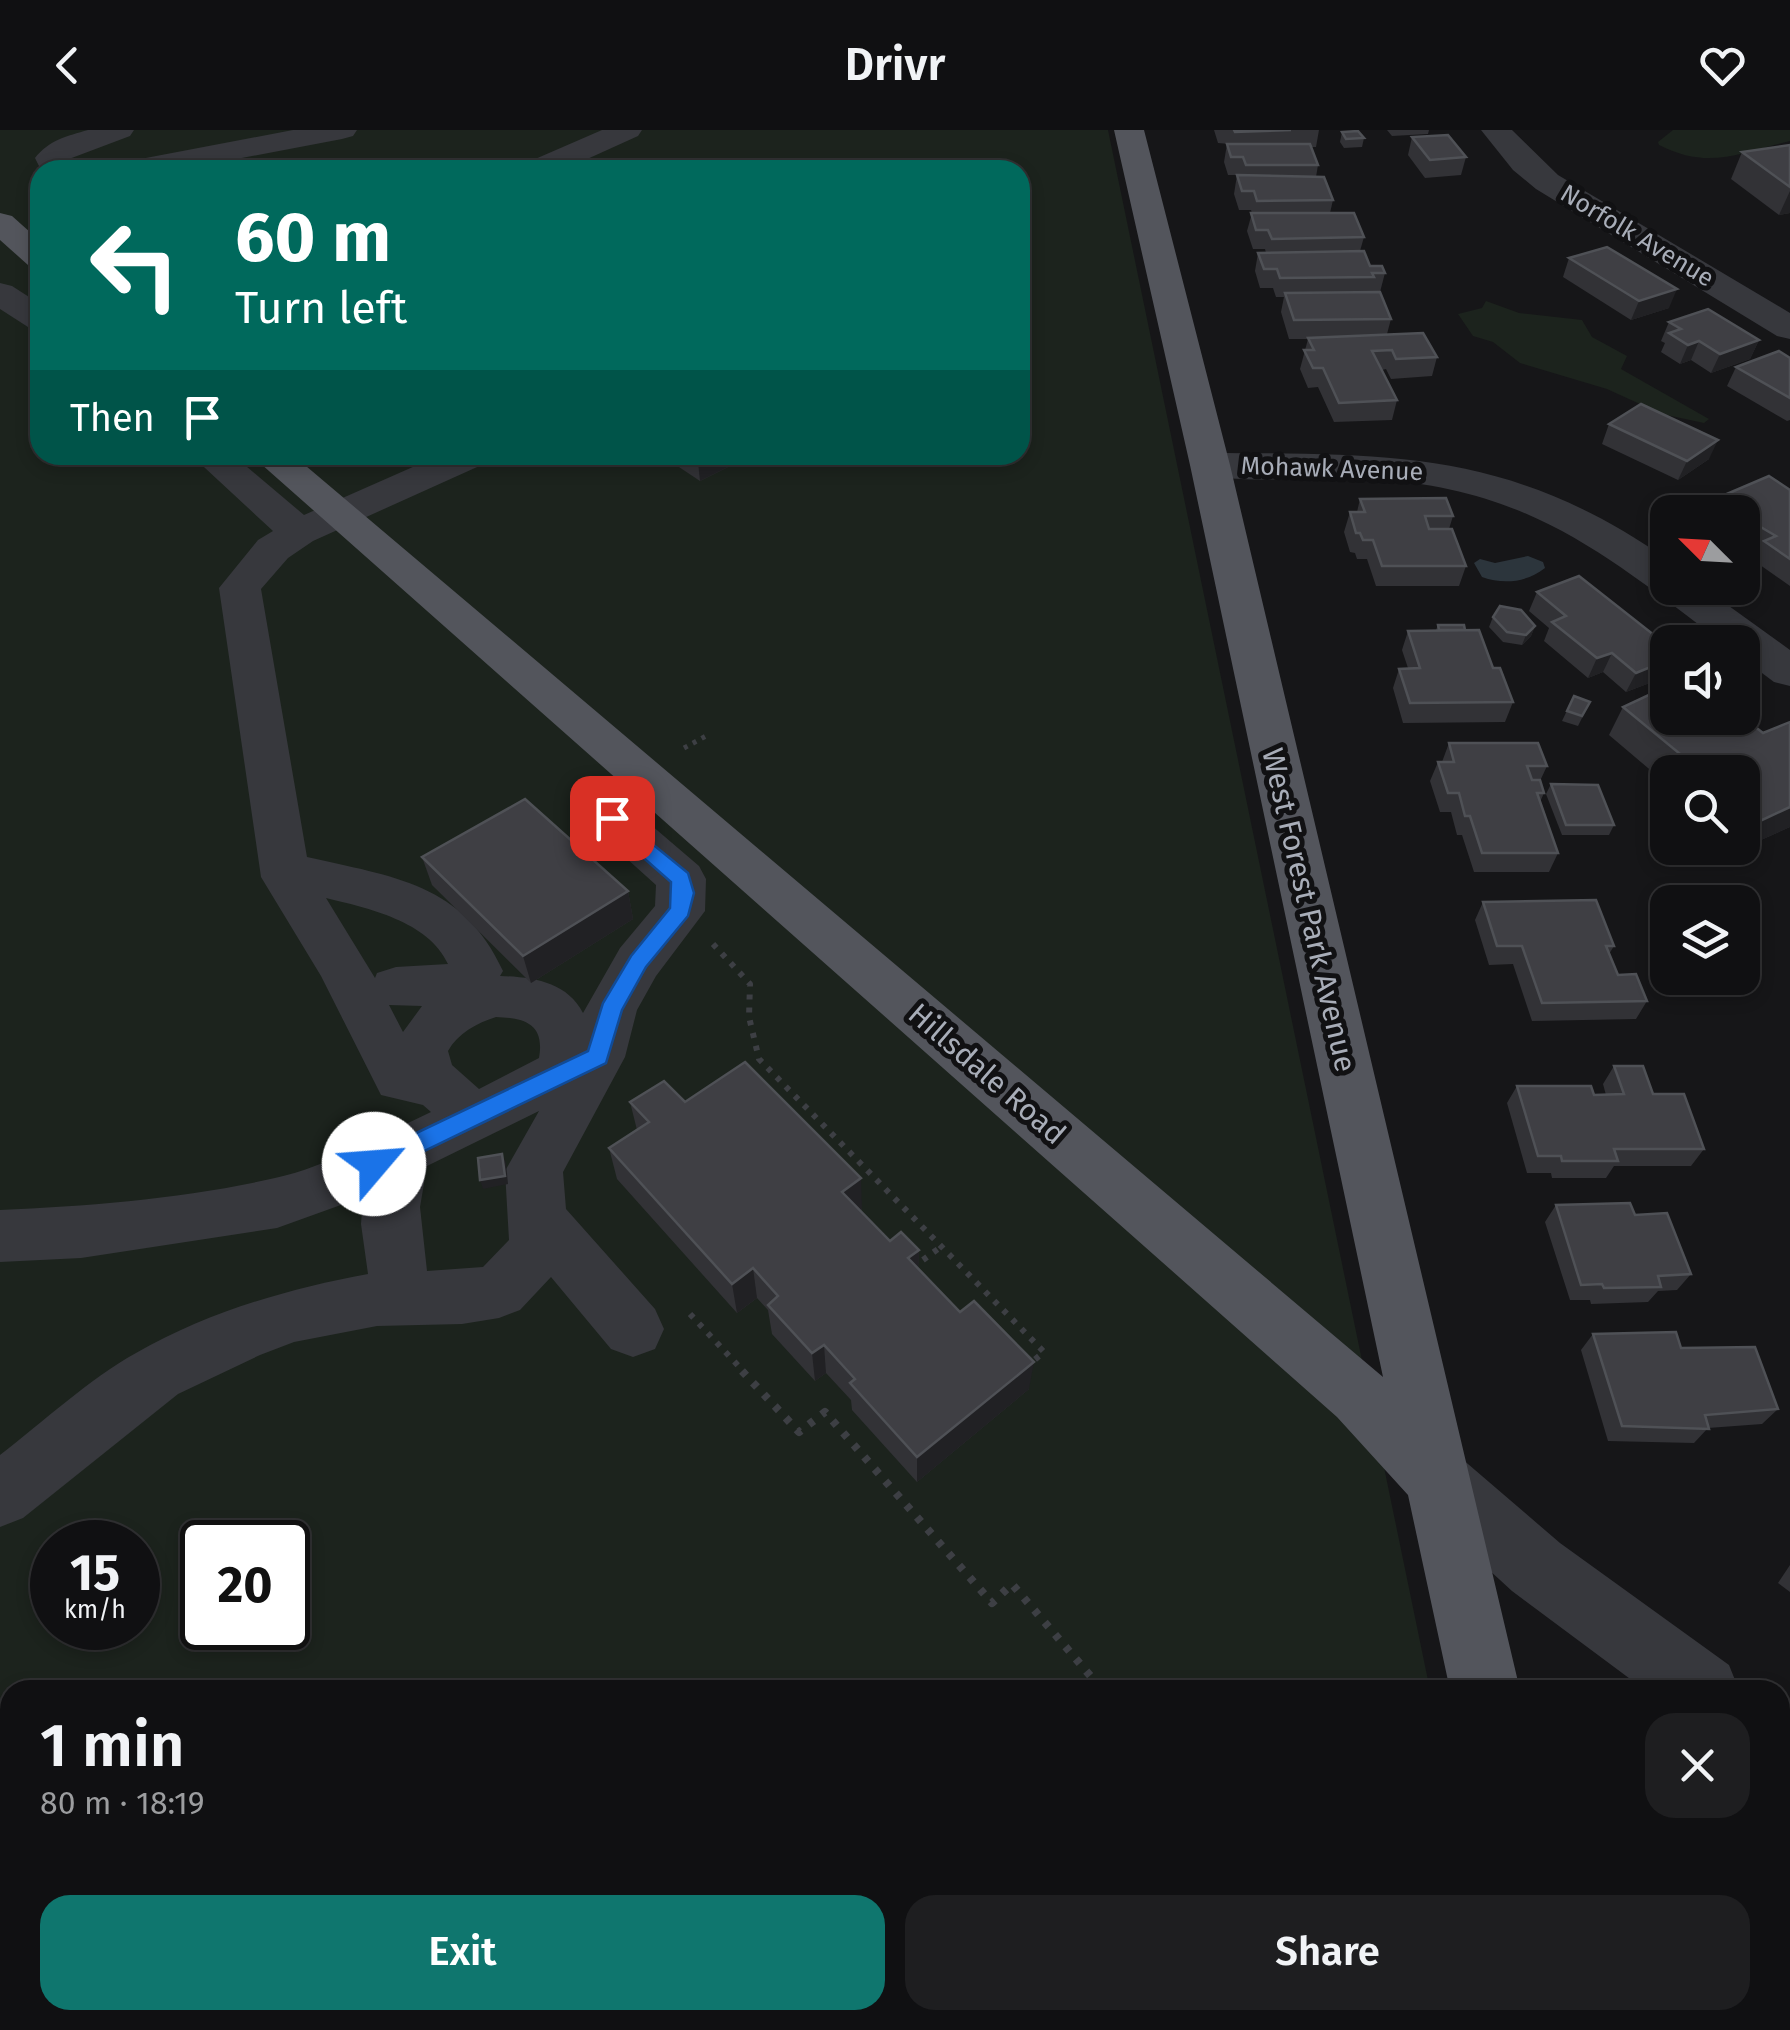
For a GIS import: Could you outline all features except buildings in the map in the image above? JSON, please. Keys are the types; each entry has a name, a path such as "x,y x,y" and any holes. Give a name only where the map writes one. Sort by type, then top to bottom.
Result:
{"main road":[{"name":"West Forest Park Avenue","path":"1130,130 1210,465 1483,1680"},
{"path":"0,224 30,250"},
{"name":"Hillsdale Road","path":"277,465 319,523 1360,1396 1438,1480"}],"street":[{"path":"51,160 66,147 119,130"},
{"path":"208,160 342,130"},
{"path":"560,160 627,130"},
{"name":"Norfolk Avenue","path":"1496,130 1524,163 1548,182 1790,328"},
{"path":"0,293 30,313"},
{"path":"226,465 319,523"},
{"path":"0,1495 156,1374 239,1335 294,1315 377,1299 462,1297 499,1290 539,1249 527,1140 504,1118 479,1112 429,1084 400,1079 342,967 285,870 240,588 272,549 319,523 450,465"},
{"name":"Mohawk Avenue","path":"1210,465 1378,466 1475,481 1529,498 1576,520 1650,568"},
{"path":"1700,605 1790,672"},
{"path":"536,1195 580,1065 638,962 669,925 681,879 612,818 603,801"},
{"path":"285,870 428,910 473,953 477,971 457,985 396,987"},
{"path":"534,1002 565,994 604,974 669,925"},
{"path":"429,1084 420,1060 425,1039 453,1008 485,996 525,997 562,1020 580,1065"},
{"path":"0,1236 81,1232 277,1203 345,1179 580,1065"},
{"path":"403,1298 389,1220 389,1192 404,1150"},
{"path":"536,1195 633,1329"},
{"name":"Hillsdale Road","path":"1438,1480 1536,1568 1690,1680"}],"path":[{"path":"674,754 706,736"},
{"path":"669,925 750,984 749,1017 760,1058 1044,1352 1024,1368"},
{"path":"924,1260 942,1246"},
{"path":"688,1312 799,1432 825,1412 992,1603 1012,1584 1093,1680"},
{"path":"1014,1339 1024,1331"}],"shaded area":[{"path":"0,130 1108,130 1428,1680 0,1680"},
{"path":"1673,130 1790,130 1790,141 1725,157 1694,157 1659,145"},
{"path":"1486,301 1519,313 1582,320 1592,337 1627,356 1621,369 1709,419 1704,423 1662,414 1607,389 1520,363 1493,342 1473,336 1458,314 1482,308"},
{"path":"1528,556 1543,562 1545,568 1515,581 1482,577 1474,563 1480,559 1495,563"}],"route":[{"path":"374,1164 598,1057 611,1009 638,962 680,911 683,893 681,879 612,818"}]}
